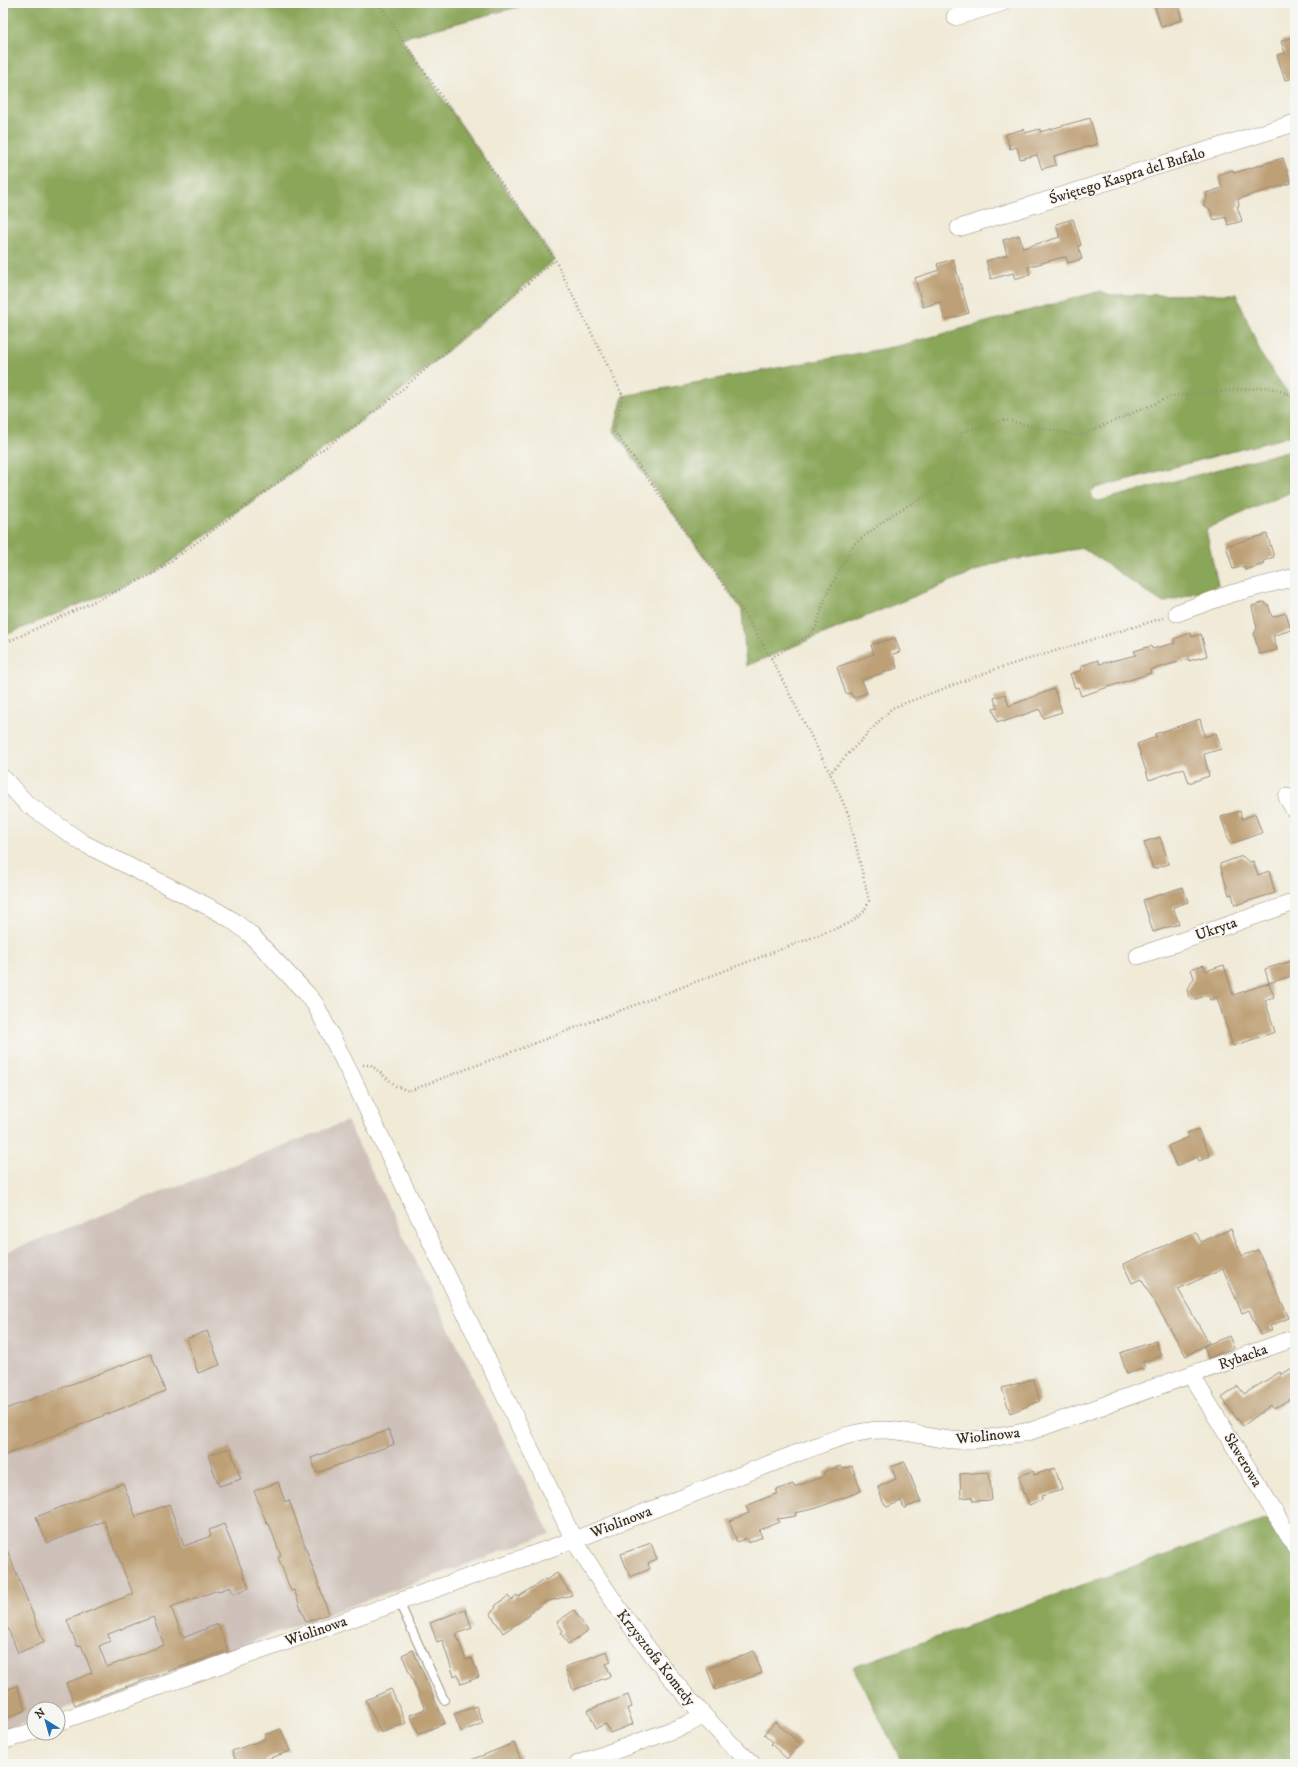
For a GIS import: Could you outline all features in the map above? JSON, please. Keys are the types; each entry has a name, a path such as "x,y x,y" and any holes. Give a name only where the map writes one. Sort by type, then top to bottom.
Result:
{"street":[{"path":"955,17 1001,3"},
{"name":"Świętego Kaspra del Bufalo","path":"958,228 1295,123"},
{"path":"1177,614 1230,594 1295,577"},
{"name":"Krzysztofa Komedy","path":"3,778 26,803 83,842 232,920 250,934 306,993 314,1004 349,1071 574,1540 619,1610 702,1716 752,1764"},
{"name":"Ukryta","path":"1138,956 1295,902"},
{"name":"Rybacka","path":"1192,1375 1295,1338"},
{"name":"Wiolinowa","path":"66,1719 574,1540 803,1451 857,1434 883,1430 953,1440 986,1439 1031,1431 1192,1375"},
{"name":"Skwerowa","path":"1192,1375 1295,1546"},
{"path":"578,1764 686,1725 702,1716"},
{"path":"3,1742 26,1733"}],"lane":[{"path":"399,1602 444,1700"}],"path":[{"path":"349,1071 364,1065 371,1065 396,1086 408,1091 850,923 863,913 869,901 849,816 830,773 771,658 742,610 614,431 623,396 555,260 405,44 379,3"},
{"path":"3,644 155,573 387,402 555,260"},
{"path":"771,658 814,632 826,596 853,544 894,514 950,482 962,432 1005,420 1078,436 1172,396 1268,387 1295,396"},
{"path":"830,773 892,708 993,670 1177,614"}],"shaded area":[{"path":"347,1121 550,1534 66,1708 66,1701 26,1701 26,1723 3,1731 3,1253"}],"green space":[{"path":"3,3 533,3 401,38 555,260 387,402 155,573 3,636"},
{"path":"1101,291 1110,295 1236,294 1262,356 1292,399 1291,436 1095,488 1091,492 1093,499 1099,501 1291,450 1289,493 1206,529 1218,586 1163,603 1083,548 995,563 746,666 742,610 614,431 623,396 898,346"},
{"path":"1270,1518 1295,1559 1295,1764 903,1764 853,1667"}],"building":[{"path":"1154,3 1177,3 1182,20 1161,27"},
{"path":"1295,37 1295,78 1285,80 1277,55 1285,53 1281,41"},
{"path":"1090,118 1097,144 1054,156 1056,165 1042,169 1037,155 1020,159 1017,147 1010,149 1006,134 1024,129 1025,133 1040,129 1040,132"},
{"path":"1283,158 1291,183 1238,199 1239,206 1237,206 1242,221 1228,225 1226,217 1214,220 1210,209 1203,205 1207,198 1206,193 1222,188 1218,175 1233,170 1234,173"},
{"path":"1073,219 1081,245 1078,246 1082,259 1068,263 1066,257 1059,258 1028,267 1030,274 1015,279 1013,273 991,279 986,261 1007,255 1003,240 1019,235 1023,248 1060,237 1056,224"},
{"path":"953,259 969,313 945,320 940,302 923,307 915,278 939,270 937,264"},
{"path":"1267,534 1274,557 1263,561 1264,564 1245,570 1244,566 1233,569 1226,546"},
{"path":"1265,602 1266,605 1268,604 1272,617 1286,613 1291,630 1273,636 1277,650 1259,654 1254,634 1257,628 1252,606"},
{"path":"1191,633 1192,637 1201,634 1207,656 1189,661 1189,659 1150,670 1151,673 1081,696 1078,687 1075,688 1070,674 1082,670 1081,666 1098,660 1099,664 1136,655 1134,651 1151,646 1152,649 1175,643 1174,639"},
{"path":"895,638 900,652 893,654 897,668 862,680 867,693 853,698 851,693 846,694 837,667 874,654 871,645"},
{"path":"1054,689 1062,712 1043,718 1040,709 1003,722 1002,720 997,722 993,709 997,708 994,698 1005,694 1009,706"},
{"path":"1200,719 1205,737 1216,733 1221,749 1204,754 1209,776 1189,783 1184,768 1149,780 1137,744 1156,737 1155,734"},
{"path":"1240,811 1242,819 1255,814 1262,833 1230,844 1221,817"},
{"path":"1160,837 1169,864 1153,869 1144,842"},
{"path":"1242,856 1249,862 1253,861 1258,875 1269,871 1275,893 1235,905 1232,894 1229,895 1220,864"},
{"path":"1183,887 1188,902 1173,907 1179,924 1153,932 1143,900"},
{"path":"1295,960 1295,975 1269,983 1265,969"},
{"path":"1204,965 1206,971 1224,965 1233,995 1269,983 1274,997 1265,1000 1275,1032 1233,1046 1217,998 1210,1000 1208,995 1193,1000 1189,997 1187,990 1194,978 1191,969"},
{"path":"1198,1129 1210,1156 1199,1161 1197,1157 1176,1166 1168,1146 1189,1137 1187,1133"},
{"path":"1231,1229 1242,1256 1258,1250 1289,1318 1270,1326 1272,1330 1260,1335 1249,1310 1242,1313 1223,1269 1178,1289 1209,1343 1186,1356 1141,1279 1132,1283 1123,1264 1196,1232 1201,1242"},
{"path":"207,1331 220,1365 198,1373 186,1339"},
{"path":"1229,1336 1234,1348 1208,1358 1204,1346"},
{"path":"1156,1341 1161,1356 1143,1362 1145,1368 1127,1374 1120,1353"},
{"path":"151,1354 165,1391 3,1456 3,1410"},
{"path":"1295,1366 1295,1396 1273,1409 1271,1405 1243,1426 1222,1398 1238,1386 1244,1394 1280,1372 1281,1375"},
{"path":"1033,1379 1040,1401 1010,1413 1002,1388"},
{"path":"389,1430 394,1444 317,1473 311,1458"},
{"path":"230,1448 241,1479 219,1486 208,1455"},
{"path":"905,1462 921,1502 904,1508 901,1501 887,1507 883,1502 878,1487 896,1479 891,1467"},
{"path":"841,1466 843,1469 852,1466 861,1491 817,1508 795,1513 796,1516 777,1519 779,1522 759,1530 762,1537 748,1543 746,1538 737,1542 729,1521 749,1513 746,1506 778,1493 776,1490 793,1484 794,1487 825,1476 824,1472"},
{"path":"1055,1468 1062,1490 1041,1496 1042,1500 1029,1505 1025,1493 1023,1494 1019,1476 1033,1471 1034,1475"},
{"path":"989,1472 992,1500 973,1501 972,1497 961,1498 960,1474"},
{"path":"278,1482 285,1502 289,1500 329,1614 306,1622 294,1590 291,1591 278,1557 281,1556 254,1491"},
{"path":"123,1483 136,1517 169,1504 184,1546 211,1536 209,1530 224,1524 249,1588 233,1594 230,1587 171,1607 183,1638 218,1624 228,1650 75,1705 66,1683 92,1673 81,1645 77,1646 67,1620 133,1594 104,1521 47,1543 36,1517","holes":["153,1617 164,1645 107,1667 99,1646 110,1641 108,1634"]},
{"path":"3,1540 44,1642 18,1653 3,1616"},
{"path":"651,1543 657,1559 648,1563 650,1569 630,1577 621,1554"},
{"path":"557,1573 572,1595 545,1602 529,1613 530,1615 503,1633 490,1613 496,1608 495,1606 508,1596 511,1600 517,1595 518,1597"},
{"path":"465,1609 472,1628 456,1634 466,1660 472,1658 479,1677 461,1684 458,1674 454,1676 442,1640 437,1642 430,1623"},
{"path":"574,1610 588,1631 568,1644 561,1633 563,1631 557,1622"},
{"path":"413,1650 445,1723 419,1734 410,1715 425,1709 402,1655"},
{"path":"607,1651 611,1662 606,1664 611,1676 573,1690 565,1667"},
{"path":"754,1651 762,1673 715,1690 707,1669"},
{"path":"17,1686 26,1710 3,1719 3,1691"},
{"path":"391,1689 406,1723 381,1733 366,1700"},
{"path":"628,1695 632,1707 627,1709 633,1724 610,1733 606,1724 596,1728 588,1710"},
{"path":"476,1706 483,1723 461,1732 454,1714"},
{"path":"775,1722 801,1744 787,1759 771,1744 773,1742 764,1734"},
{"path":"281,1729 290,1751 265,1760 266,1764 237,1764 232,1751 265,1739 264,1735"},
{"path":"514,1743 521,1761 512,1764 461,1764"}]}
